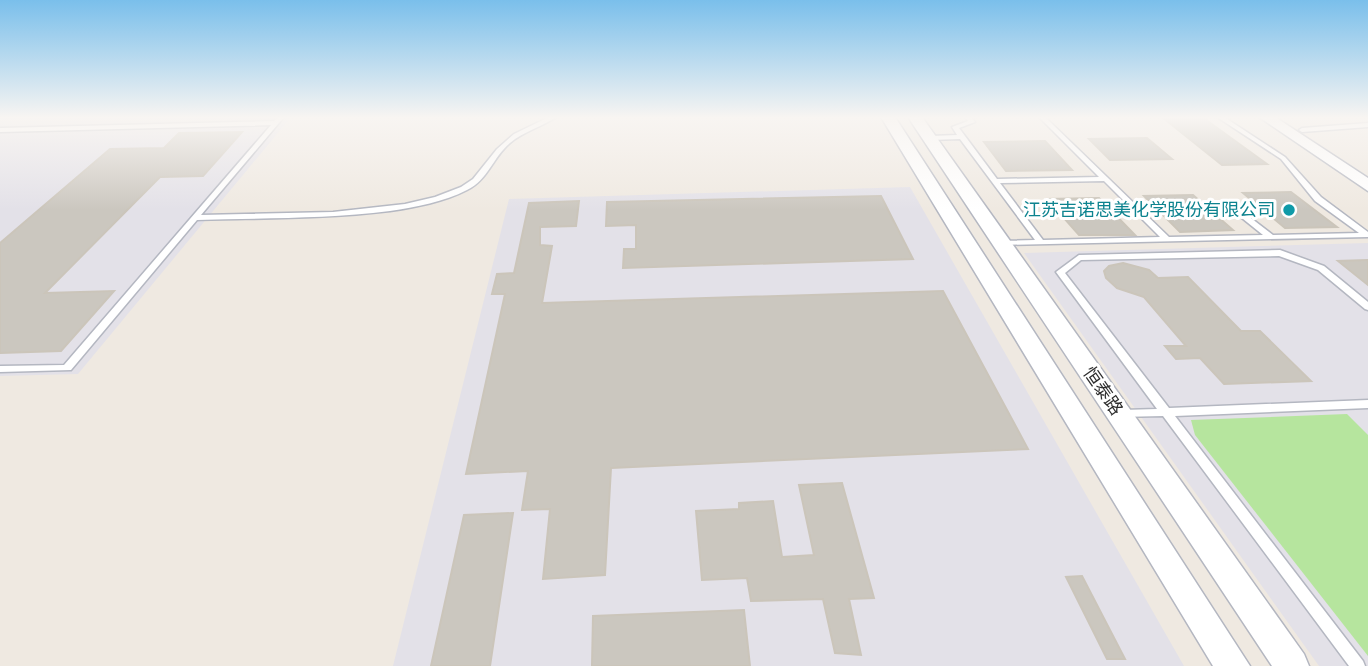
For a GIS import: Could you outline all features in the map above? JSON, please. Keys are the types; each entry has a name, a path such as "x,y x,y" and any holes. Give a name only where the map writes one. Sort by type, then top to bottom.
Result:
{"street":[{"name":"恒泰路","path":"908,148 1233,666"},
{"name":"恒泰路","path":"937,148 1292,666"},
{"path":"1312,148 1368,186"},
{"path":"1329,148 1368,175"}],"lane":[{"path":"0,369 67,368 255,148"},
{"path":"195,218 379,210 437,199 465,188 485,174 500,148"},
{"path":"970,148 1041,242"},
{"path":"1074,148 1167,238"},
{"path":"1268,148 1283,158 1318,199 1368,235"},
{"path":"995,181 1105,179"},
{"path":"1230,204 1270,237"},
{"path":"1002,243 1368,235"},
{"path":"1358,666 1060,272 1079,258 1280,253 1321,268 1368,307"},
{"path":"1119,414 1368,404"}],"shaded area":[{"path":"0,148 265,148 78,374 0,376"},
{"path":"910,187 1184,666 393,666 509,199"},
{"path":"1368,243 1368,666 1319,666 1024,253"}],"green space":[{"path":"1347,414 1368,435 1368,656 1195,435 1191,420"}],"building":[{"path":"228,148 203,176 160,177 45,293 114,291 61,351 0,353 0,243 110,149"},
{"path":"989,148 1052,148 1072,170 1006,171"},
{"path":"1098,148 1159,148 1172,159 1110,160"},
{"path":"1201,148 1245,148 1267,164 1222,165"},
{"name":"江苏吉诺思美化学股份有限公司","path":"1291,192 1337,227 1285,228 1243,193"},
{"path":"1193,195 1233,230 1180,232 1144,196"},
{"path":"881,196 913,259 623,268 624,249 636,249 636,225 606,226 607,202"},
{"path":"1099,198 1135,235 1079,235 1047,199"},
{"path":"579,201 576,226 540,227 540,245 552,246 542,303 943,291 1028,449 611,468 605,575 543,579 550,509 522,510 528,471 466,474 505,294 492,294 497,274 514,273 529,203"},
{"path":"1368,260 1368,285 1338,261"},
{"path":"1123,263 1149,270 1158,278 1188,277 1241,331 1260,331 1311,381 1224,384 1200,358 1176,359 1165,346 1186,346 1144,297 1117,288 1106,278 1104,271 1109,266"},
{"path":"842,483 874,598 849,599 861,655 835,653 823,599 751,601 747,578 702,580 696,511 739,509 739,503 773,501 782,557 814,555 799,485"},
{"path":"513,513 490,666 431,666 464,515"},
{"path":"1082,576 1125,659 1107,659 1066,577"},
{"path":"744,610 750,666 592,666 593,616"}],"place":[{"name":"江苏吉诺思美化学股份有限公司","path":"1289,210"}]}
